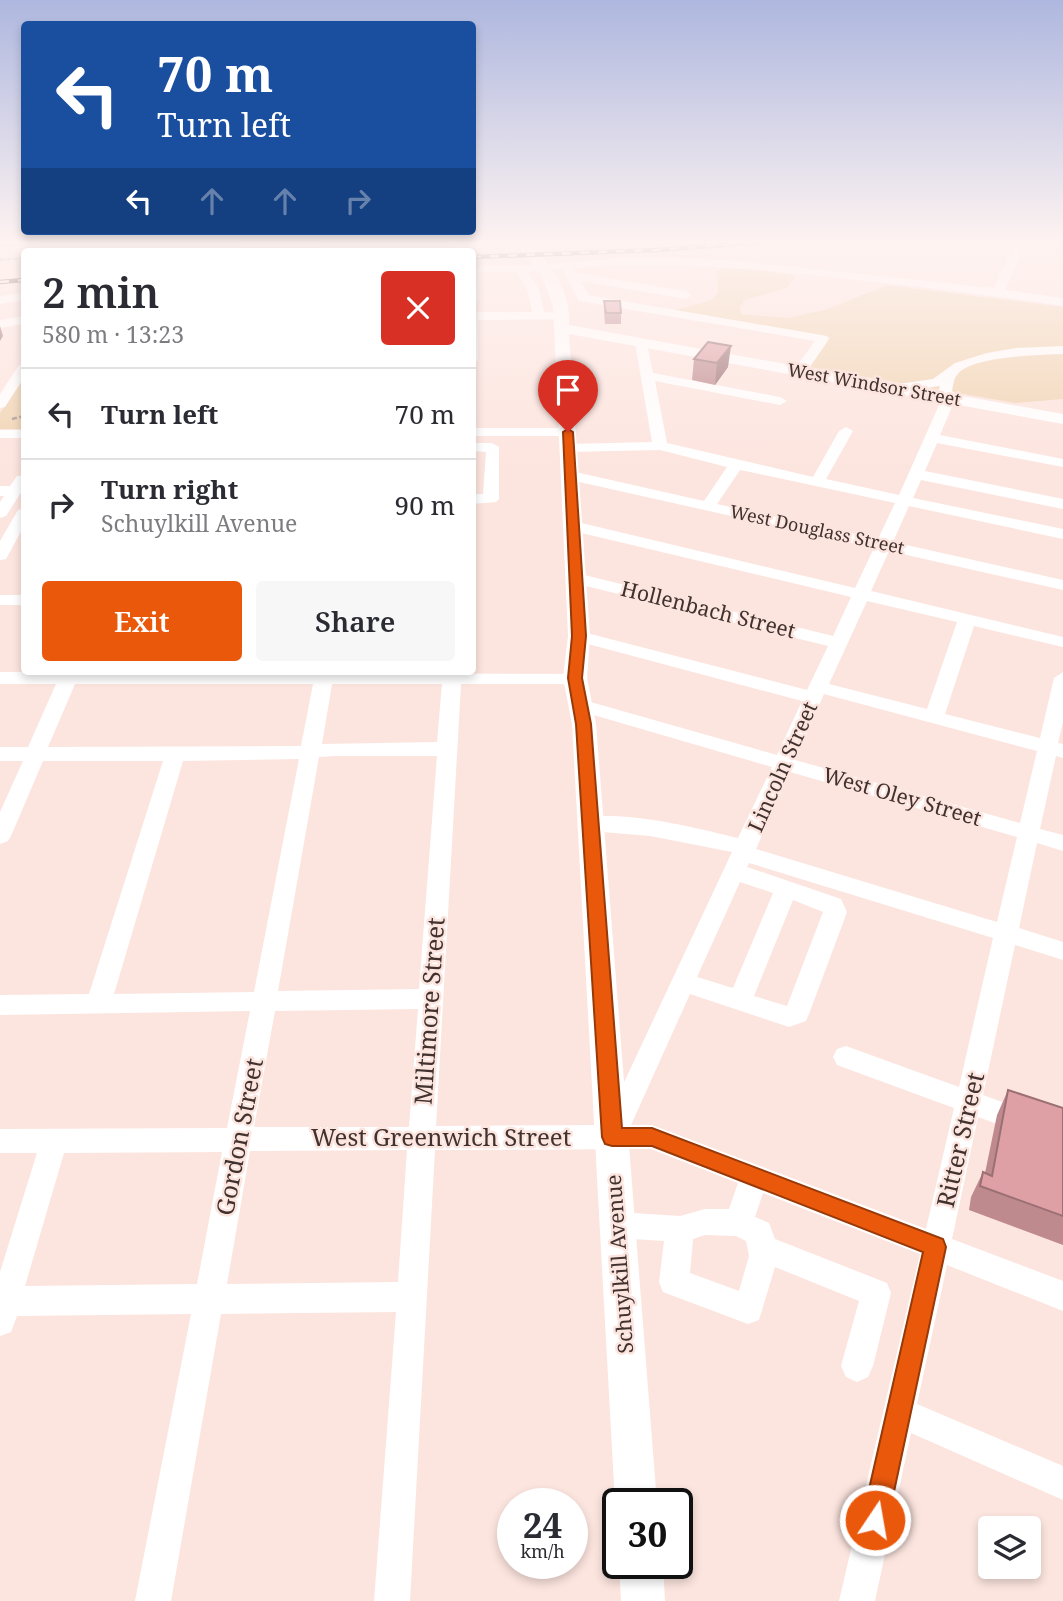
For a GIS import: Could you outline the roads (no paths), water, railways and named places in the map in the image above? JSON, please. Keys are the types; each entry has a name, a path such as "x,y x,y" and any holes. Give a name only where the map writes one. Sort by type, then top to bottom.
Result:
{"main road":[{"name":"West Windsor Street","path":"553,319 641,343 897,388 957,389 1063,419"},
{"name":"Schuylkill Avenue","path":"553,319 568,440 579,636 575,678 591,824 635,1488"},
{"path":"642,1579 643,1601"}],"street":[{"name":"West Windsor Street","path":"492,317 553,319"},
{"path":"693,317 823,339 800,371"},
{"path":"0,324 21,320"},
{"path":"641,343 660,446"},
{"path":"897,388 937,383 960,366 987,357 1016,352 1063,350"},
{"path":"957,389 975,371 1006,360 1063,356"},
{"path":"0,404 21,372"},
{"name":"Lincoln Street","path":"950,374 945,392 957,389"},
{"path":"647,376 780,401"},
{"name":"Lincoln Street","path":"612,1137 932,438 957,389"},
{"path":"817,482 846,431"},
{"path":"476,432 660,446 1063,534"},
{"path":"0,434 21,434"},
{"path":"932,438 1063,463"},
{"path":"476,447 492,447 493,452 491,499 476,499"},
{"path":"708,506 737,464"},
{"path":"916,474 1063,495"},
{"name":"West Douglass Street","path":"570,476 1063,585"},
{"path":"0,479 15,485 0,513"},
{"path":"1010,489 1063,504"},
{"path":"1000,520 1010,489"},
{"path":"0,555 7,533 21,517"},
{"path":"573,526 1063,642"},
{"name":"Hollenbach Street","path":"576,578 839,643"},
{"path":"0,600 21,600"},
{"path":"934,717 967,620"},
{"path":"579,636 934,717 1055,749"},
{"path":"0,678 70,675 0,836"},
{"name":"Gordon Street","path":"153,1601 325,675"},
{"path":"452,675 575,678"},
{"name":"Miltimore Street","path":"393,1601 452,675"},
{"name":"Ritter Street","path":"857,1601 1028,833 1055,749 1063,678"},
{"name":"West Oley Street","path":"580,705 1063,843"},
{"path":"0,754 175,755 447,749"},
{"path":"98,1004 175,755"},
{"path":"591,824 628,825 699,835 741,857 786,888 833,905 835,912 797,1014 789,1017 684,982"},
{"path":"741,857 1063,951"},
{"path":"740,1001 786,888"},
{"path":"0,1005 431,999"},
{"path":"846,1057 1063,1136"},
{"name":"West Greenwich Street","path":"0,1141 652,1137 1063,1296"},
{"path":"54,1141 2,1307 209,1298 412,1297"},
{"path":"738,1223 754,1177"},
{"path":"617,1225 680,1229 705,1222 738,1223 759,1233 764,1256 748,1309 674,1282 680,1229"},
{"path":"762,1248 876,1293 857,1366"},
{"path":"899,1412 1063,1483"}]}
